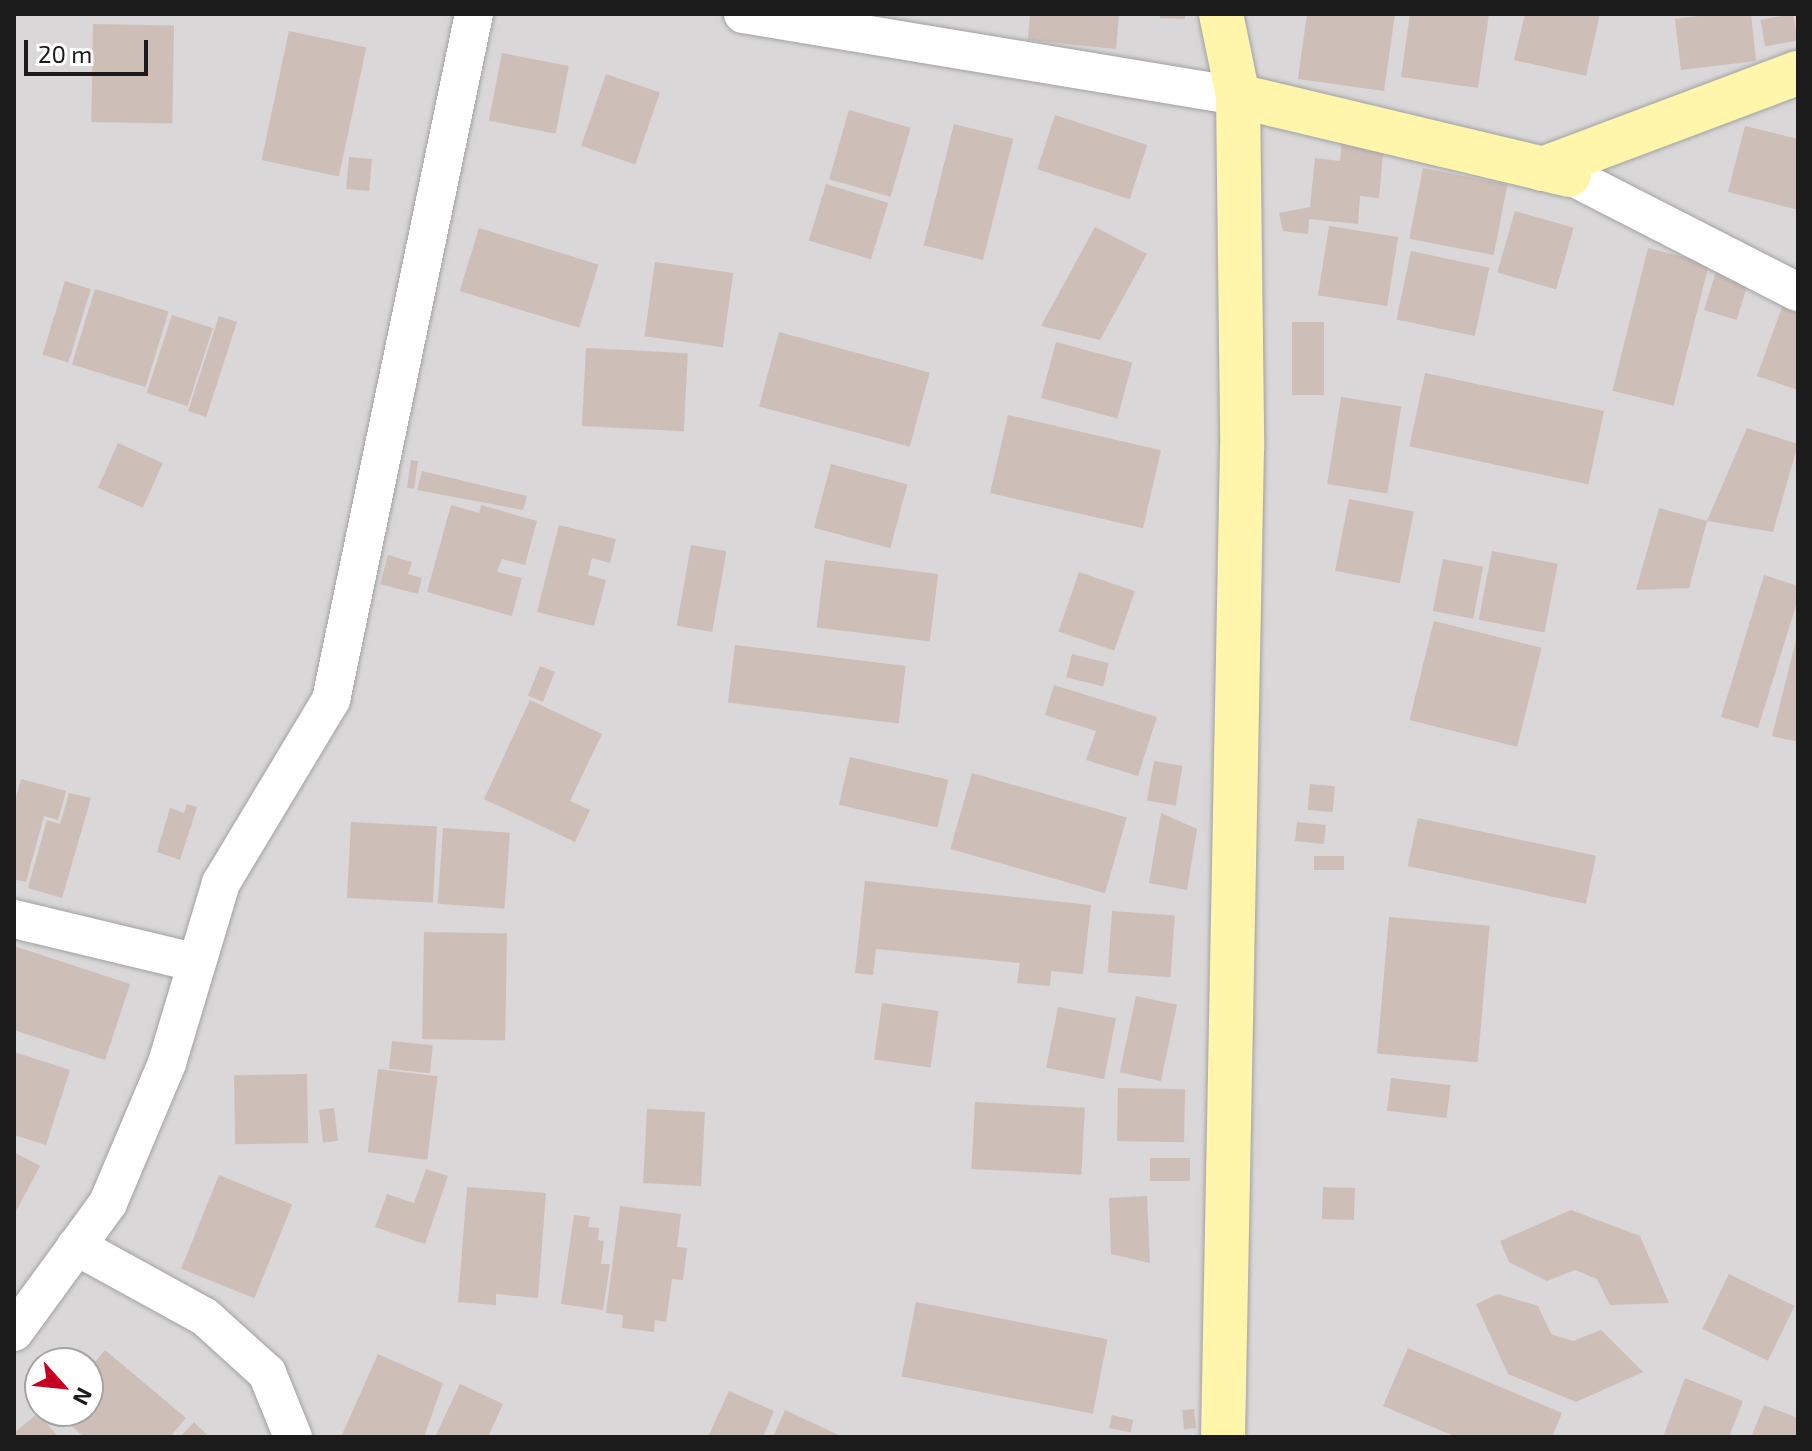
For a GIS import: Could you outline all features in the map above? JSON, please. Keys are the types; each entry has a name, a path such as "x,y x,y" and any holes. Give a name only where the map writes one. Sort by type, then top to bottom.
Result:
{"main road":[{"path":"1221,14 1238,96 1242,448 1223,1437"},
{"path":"1238,96 1556,172 1798,73"}],"street":[{"path":"14,1332 108,1203 167,1063 221,883 331,700 474,14"},
{"path":"743,14 1238,96"},
{"path":"1556,172 1798,292"},
{"path":"14,919 197,963"},
{"path":"76,1246 205,1317 267,1373 293,1437"}],"shaded area":[{"path":"14,14 1798,14 1798,1437 14,1437"}],"building":[{"path":"1030,14 1119,14 1116,49 1028,40"},
{"path":"1160,14 1185,14 1185,19 1160,18"},
{"path":"1307,14 1395,14 1384,91 1298,79"},
{"path":"1410,14 1489,14 1478,88 1401,77"},
{"path":"1525,14 1600,14 1586,76 1514,60"},
{"path":"1713,14 1751,14 1756,61 1681,70 1675,19"},
{"path":"1793,14 1798,41 1765,46 1761,20"},
{"path":"93,24 174,25 172,123 91,122"},
{"path":"289,31 366,47 339,177 262,160"},
{"path":"502,53 569,66 556,134 489,121"},
{"path":"606,74 660,93 635,164 581,146"},
{"path":"849,110 911,128 891,197 829,179"},
{"path":"1055,115 1147,145 1130,199 1037,169"},
{"path":"954,124 1013,139 983,260 924,245"},
{"path":"1745,126 1798,139 1798,210 1728,192"},
{"path":"1342,138 1384,142 1379,198 1360,196 1358,224 1309,219 1308,234 1283,231 1279,213 1310,207 1315,158 1340,161"},
{"path":"349,157 372,159 369,191 346,189"},
{"path":"1423,168 1507,184 1494,255 1409,239"},
{"path":"826,184 888,203 871,259 809,240"},
{"path":"1515,211 1574,228 1556,289 1497,273"},
{"path":"1329,226 1398,237 1387,306 1318,295"},
{"path":"1095,227 1147,254 1100,340 1041,326"},
{"path":"479,228 599,265 579,328 460,291"},
{"path":"1648,248 1709,263 1674,406 1612,391"},
{"path":"1411,251 1489,268 1475,336 1396,319"},
{"path":"655,262 733,273 723,347 645,336"},
{"path":"1717,268 1750,278 1737,320 1704,310"},
{"path":"65,281 91,289 68,363 42,355"},
{"path":"95,289 169,312 146,387 72,365"},
{"path":"1782,307 1798,312 1798,390 1757,376"},
{"path":"172,315 213,328 188,406 147,393"},
{"path":"219,316 237,322 206,417 188,411"},
{"path":"1292,322 1324,322 1324,395 1292,395"},
{"path":"779,332 930,372 910,447 759,406"},
{"path":"1056,342 1132,362 1117,418 1041,398"},
{"path":"586,348 688,353 684,431 582,426"},
{"path":"1425,373 1604,411 1588,484 1409,446"},
{"path":"1341,397 1401,407 1387,493 1327,484"},
{"path":"1008,415 1161,450 1143,528 990,493"},
{"path":"1747,428 1798,444 1773,532 1707,521"},
{"path":"118,443 163,463 143,508 98,488"},
{"path":"411,460 418,461 414,489 407,488"},
{"path":"831,464 907,484 890,548 814,528"},
{"path":"422,471 527,496 523,510 417,490"},
{"path":"1349,499 1414,512 1400,583 1335,571"},
{"path":"451,505 479,513 481,505 537,521 525,565 502,559 497,572 522,578 512,616 427,592"},
{"path":"1659,508 1707,521 1689,588 1636,590"},
{"path":"559,525 616,539 610,563 592,558 588,575 606,580 594,626 537,612"},
{"path":"691,545 726,551 712,632 677,626"},
{"path":"1492,551 1558,564 1544,632 1479,620"},
{"path":"388,555 412,562 408,574 422,578 418,594 380,584"},
{"path":"1443,559 1483,567 1473,619 1433,611"},
{"path":"825,560 938,574 930,641 817,627"},
{"path":"1079,572 1135,591 1114,651 1058,632"},
{"path":"1764,575 1798,586 1798,599 1758,728 1721,717"},
{"path":"1434,621 1542,648 1517,747 1409,720"},
{"path":"1798,632 1798,742 1772,736"},
{"path":"735,645 906,666 899,724 728,703"},
{"path":"1072,654 1109,663 1103,686 1066,677"},
{"path":"540,666 555,672 543,702 528,696"},
{"path":"1054,685 1157,717 1138,776 1086,760 1096,731 1045,715"},
{"path":"530,700 602,734 570,801 590,810 575,842 484,799"},
{"path":"850,757 948,780 937,827 839,805"},
{"path":"1154,761 1183,766 1176,805 1147,800"},
{"path":"972,773 1127,817 1105,893 950,849"},
{"path":"21,779 66,791 58,820 44,816 26,882 14,879 14,805"},
{"path":"1310,784 1335,786 1333,812 1308,810"},
{"path":"69,793 91,798 62,898 28,888 47,820 60,824"},
{"path":"187,804 197,807 180,860 157,852 170,808 184,813"},
{"path":"1161,813 1197,829 1187,890 1149,883"},
{"path":"1418,818 1596,856 1586,904 1408,866"},
{"path":"351,822 437,827 433,902 347,898"},
{"path":"1297,822 1326,825 1324,844 1295,841"},
{"path":"443,828 510,833 505,908 438,904"},
{"path":"1314,856 1344,856 1344,870 1314,870"},
{"path":"865,881 1091,905 1083,974 1051,971 1050,986 1017,983 1020,963 876,949 873,975 855,973"},
{"path":"1112,911 1175,915 1171,977 1108,973"},
{"path":"1389,917 1490,926 1478,1062 1377,1053"},
{"path":"424,932 507,933 505,1040 422,1039"},
{"path":"14,946 130,984 105,1060 14,1030"},
{"path":"1136,996 1177,1005 1161,1081 1120,1072"},
{"path":"882,1003 938,1011 931,1067 874,1059"},
{"path":"1058,1007 1116,1018 1104,1079 1046,1068"},
{"path":"392,1041 433,1045 430,1073 389,1069"},
{"path":"14,1052 70,1070 46,1145 14,1135"},
{"path":"378,1069 438,1076 427,1160 368,1152"},
{"path":"307,1074 308,1143 235,1144 234,1075"},
{"path":"1391,1078 1451,1085 1447,1118 1387,1111"},
{"path":"1118,1088 1185,1089 1184,1142 1117,1141"},
{"path":"975,1102 1085,1108 1081,1175 971,1169"},
{"path":"334,1108 338,1141 323,1143 319,1110"},
{"path":"647,1109 705,1112 701,1186 643,1183"},
{"path":"14,1152 40,1166 14,1215"},
{"path":"1150,1158 1190,1158 1190,1181 1150,1181"},
{"path":"426,1169 448,1176 425,1244 375,1227 387,1194 414,1203"},
{"path":"219,1175 292,1205 254,1298 181,1269"},
{"path":"467,1187 546,1193 538,1298 496,1294 496,1305 458,1302"},
{"path":"1323,1187 1355,1188 1354,1220 1322,1219"},
{"path":"1147,1196 1150,1263 1111,1254 1109,1198"},
{"path":"620,1206 681,1214 677,1247 687,1248 683,1280 672,1279 666,1322 655,1320 654,1332 622,1328 623,1315 606,1313"},
{"path":"1571,1210 1640,1236 1669,1303 1610,1305 1597,1279 1575,1270 1547,1281 1509,1262 1500,1241"},
{"path":"574,1215 590,1217 588,1227 599,1228 598,1240 604,1241 601,1264 610,1264 603,1310 561,1304"},
{"path":"1729,1274 1795,1306 1768,1361 1702,1329"},
{"path":"1498,1294 1538,1306 1551,1334 1573,1341 1601,1330 1643,1372 1576,1402 1508,1374 1476,1304"},
{"path":"916,1302 1107,1339 1093,1414 901,1377"},
{"path":"1408,1348 1562,1413 1552,1437 1456,1437 1383,1406"},
{"path":"104,1351 186,1418 170,1437 84,1437 72,1427 104,1427"},
{"path":"378,1354 443,1383 424,1437 341,1437"},
{"path":"1685,1378 1743,1401 1729,1437 1663,1437"},
{"path":"460,1384 503,1404 488,1437 435,1437"},
{"path":"729,1391 774,1411 763,1437 708,1437"},
{"path":"1764,1405 1798,1418 1798,1437 1751,1437"},
{"path":"1194,1409 1196,1428 1184,1429 1182,1410"},
{"path":"785,1410 843,1437 773,1437"},
{"path":"1112,1415 1133,1420 1131,1433 1109,1428"},
{"path":"194,1422 209,1437 180,1437"},
{"path":"24,1425 50,1427 58,1437 14,1437 14,1433"}]}
